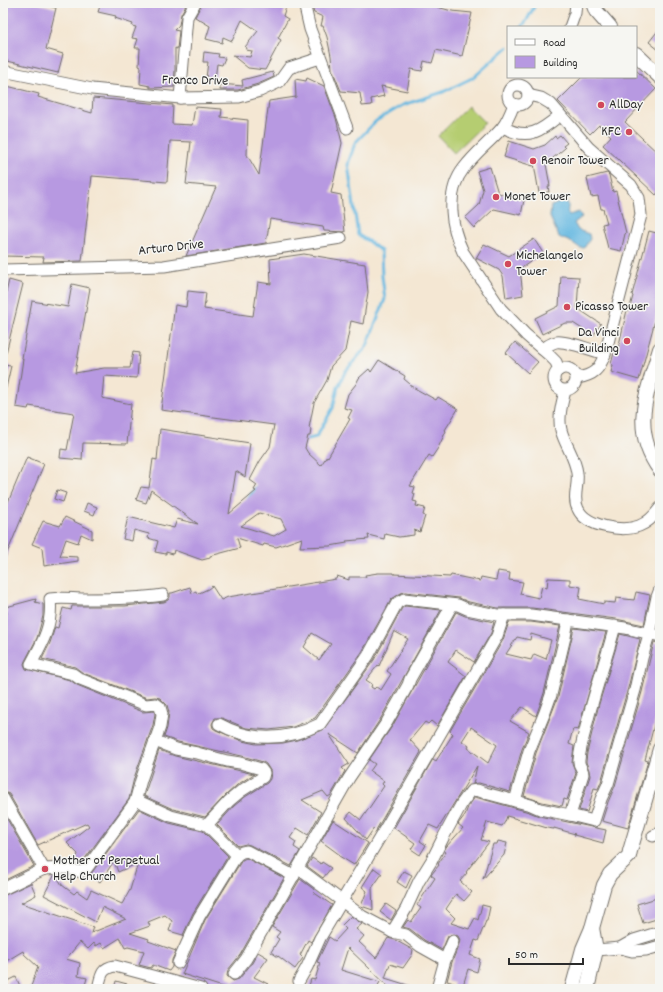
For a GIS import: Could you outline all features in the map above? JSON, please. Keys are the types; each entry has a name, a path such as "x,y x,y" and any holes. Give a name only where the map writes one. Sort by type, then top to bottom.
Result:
{"street":[{"path":"180,98 187,17 195,3"},
{"path":"304,3 310,29 347,128"},
{"path":"570,26 575,13 576,3"},
{"path":"593,3 603,25"},
{"path":"637,55 660,77"},
{"name":"Franco Drive","path":"3,71 92,89 180,98 239,97 260,91 279,82 289,68 320,58"},
{"path":"514,104 509,98 510,90 515,85 526,86 545,100 589,148 631,185 639,198 641,215 605,354 595,372 576,378"},
{"path":"514,104 522,104 527,99 526,86"},
{"path":"514,104 503,127 470,160 460,174 452,201 453,222 459,243 501,309 556,362 559,370"},
{"path":"503,127 514,132 533,133 543,129 560,115"},
{"name":"Arturo Drive","path":"3,270 164,266 341,238"},
{"path":"542,349 556,342 564,342 605,354"},
{"path":"660,349 643,412 646,442 652,459 660,470"},
{"path":"568,368 572,370 576,378 575,386 565,391 558,388 555,382 555,376 559,370 568,368"},
{"path":"565,391 561,408 560,424 576,468 578,478 576,504 582,515 598,525 632,528 641,526 660,508"},
{"path":"392,932 406,909 419,880 432,860 462,802 471,791 477,790 531,805 540,809 594,821 601,799 608,784 635,690 642,658 655,634 660,589"},
{"path":"3,889 44,869 66,868 81,872 87,868 136,800 141,780 160,726 162,714 160,707 156,704 146,705 80,679 73,674 31,664 43,641 50,622 52,610 50,599 127,598 162,595"},
{"path":"219,724 237,732 267,739 290,734 320,724 368,656 397,603 404,599 458,605 467,609 497,615 531,615 615,626 655,634"},
{"path":"234,974 246,959 349,778 387,722 452,604"},
{"path":"299,981 320,938 428,756 454,707 476,672 496,636 504,615"},
{"path":"515,801 529,751 552,695 568,620"},
{"path":"570,815 583,774 578,761 584,735 615,626"},
{"path":"154,741 176,749 261,769 264,773 264,777 235,796 207,825"},
{"path":"587,989 592,928 606,880 629,856 660,749"},
{"path":"3,798 44,869"},
{"path":"136,800 171,816 207,825 237,855"},
{"path":"178,963 199,917 237,855 247,851 296,872 342,901 362,916 392,932 406,935 420,946 445,960"},
{"path":"620,948 634,940 660,932"},
{"path":"437,989 445,960 453,941"},
{"path":"590,950 620,948 632,951 646,950 660,946"},
{"path":"572,989 590,950"},
{"path":"98,989 102,973 107,967 116,966 201,989"}],"green space":[{"path":"468,106 485,123 454,153 438,136"}],"water":[{"path":"564,201 568,203 569,215 579,212 582,217 574,223 578,230 589,234 590,239 584,248 580,248 559,237 550,217 551,206"}],"building":[{"path":"3,3 36,3 56,8 46,49 63,54 58,73 3,60"},
{"path":"101,3 187,3 181,14 179,25 174,30 179,31 177,49 175,48 174,87 150,88 150,86 140,84 140,48 135,48 138,39 132,38 136,27 132,26 133,24 115,18 116,16 98,12"},
{"path":"202,3 287,3 283,16 288,19 278,38 281,40 265,70 248,68 232,55 250,57 252,51 246,50 247,48 245,47 258,31 242,20 232,41 223,37 222,43 206,39 210,26 195,17"},
{"path":"315,3 326,5 326,3 438,3 437,7 452,11 472,13 462,56 436,50 432,63 424,61 422,71 411,69 407,91 381,86 384,96 371,99 372,105 362,106 360,93 341,91 332,69 327,37 323,26 321,26 323,17 314,13 313,10"},
{"path":"660,28 660,51 649,42"},
{"path":"204,52 219,54 218,57 225,58 222,65 217,64 215,79 206,78 208,62 203,62"},
{"path":"637,71 656,89 625,122 660,155 660,190 656,195 603,145 611,136 599,125 590,134 558,101 581,78 637,78"},
{"path":"273,72 274,77 258,84 238,90 220,90 220,84 243,86 242,80"},
{"path":"307,78 324,86 336,118 342,143 331,193 341,195 345,232 324,231 323,227 270,219 266,243 186,256 216,187 186,184 191,142 170,141 167,182 92,176 82,261 43,262 44,257 3,256 3,85 39,94 38,97 92,113 93,98 173,105 172,124 192,125 195,107 222,109 221,117 248,120 247,155 259,175 269,101 296,97 295,79 306,81"},
{"name":"Renoir Tower","path":"560,135 567,143 563,146 565,148 546,164 550,186 548,186 549,192 539,193 534,164 533,166 504,157 509,141 534,149 545,145 555,136 556,138"},
{"name":"Monet Tower","path":"490,167 498,193 524,200 521,215 494,209 474,228 465,218 479,205 483,190 477,171"},
{"path":"607,173 609,175 613,192 616,191 626,233 621,251 608,248 602,224 607,223 603,209 601,209 598,196 591,197 587,178"},
{"path":"649,231 660,234 660,302 639,380 611,372 613,365 611,364 615,349 618,349 627,310 629,311"},
{"name":"Michelangelo Tower","path":"534,239 543,253 520,269 523,295 506,298 503,276 499,270 476,258 484,244 509,256"},
{"path":"304,254 365,264 368,292 363,324 351,321 345,351 331,366 327,380 314,403 309,428 311,429 310,436 308,436 305,448 308,453 321,465 327,456 328,457 350,419 348,418 352,410 344,408 348,394 359,378 369,369 371,372 379,360 405,376 404,379 410,384 409,385 436,400 438,397 458,409 445,430 446,431 438,448 432,457 429,455 410,486 415,487 413,501 417,502 416,506 425,508 423,515 425,516 420,532 414,530 414,535 399,537 385,534 384,539 368,535 369,539 346,541 347,543 330,546 300,547 302,538 276,547 264,544 263,546 237,538 240,548 210,556 210,558 202,560 174,550 173,554 166,552 166,554 155,552 158,541 148,538 149,534 134,530 132,541 123,539 128,517 174,528 177,519 198,524 151,490 146,503 136,500 141,487 149,488 153,459 157,460 160,429 250,443 245,477 236,471 229,514 256,491 254,490 257,485 250,480 260,461 270,447 274,425 161,410 175,305 186,307 188,291 206,293 204,309 253,316 258,282 271,284 270,259","holes":["259,513 281,519 286,529 274,536 241,526"]},
{"name":"Picasso Tower","path":"561,276 579,277 577,308 601,324 593,336 573,323 565,323 542,334 535,318 559,306"},
{"path":"9,280 23,284 6,353 3,352 3,296 5,297"},
{"path":"72,284 90,288 75,373 104,368 130,368 133,352 139,353 137,378 104,376 102,398 131,404 127,444 83,443 82,460 60,458 61,449 67,450 74,413 29,406 28,409 16,407 22,358 32,301 68,307"},
{"path":"515,342 538,362 528,373 506,353"},
{"path":"3,365 11,366 6,388 3,388"},
{"path":"27,457 44,464 3,563 3,506 6,507"},
{"path":"57,490 66,493 63,502 54,499"},
{"path":"87,503 97,507 94,515 84,511"},
{"path":"65,517 92,530 92,539 81,534 78,543 66,539 60,556 78,557 78,561 44,566 42,548 32,544 43,521 60,526"},
{"path":"498,571 510,573 509,580 523,582 520,594 539,598 542,586 547,588 548,578 570,579 570,585 581,587 579,599 604,604 604,602 615,603 616,598 634,600 636,592 650,595 644,625 616,619 532,608 498,608 469,602 459,598 405,592 401,593 391,600 362,652 315,718 293,727 269,730 246,728 222,718 215,718 212,724 213,728 216,730 242,741 256,744 283,743 297,740 323,730 374,660 402,608 405,606 441,610 381,718 358,753 329,734 349,764 342,768 345,771 331,795 328,797 323,791 302,800 321,812 308,835 297,828 290,838 296,842 294,847 300,851 291,866 250,845 246,844 238,846 217,825 234,806 267,783 270,779 271,772 266,764 242,756 178,742 164,737 169,712 167,705 160,698 147,698 83,673 75,667 42,659 50,643 55,627 58,628 63,608 71,610 72,606 125,606 164,602 170,597 170,593 190,587 192,593 196,591 197,594 212,586 221,600 228,597 336,579 337,576 349,580 349,577 366,577 365,575 378,573 450,577 451,575 480,581 481,577 496,580","holes":["394,631 408,639 387,671 391,674 381,690 376,687 374,689 371,687 372,684 366,680 378,665 379,666","312,633 331,644 319,660 304,647"]},
{"path":"36,599 35,602 43,604 43,616 37,638 24,664 26,669 70,680 77,685 143,712 154,711 155,714 153,725 134,778 129,799 81,864 75,861 78,854 67,843 89,826 87,823 38,845 9,794 3,791 3,615 7,614 6,607"},
{"path":"456,612 465,616 494,622 491,633 474,662 456,650 448,662 466,676 437,726 431,721 428,724 425,722 410,740 421,752 376,830 374,828 366,840 346,818 351,812 361,820 384,786 382,784 384,781 370,771 375,764 369,760 393,725"},
{"path":"509,622 531,622 560,626 544,693 536,716 522,707 510,721 529,732 522,749 510,792 479,783 473,784 477,766 438,829 429,825 420,841 426,845 420,855 411,849 415,843 394,828 433,759 436,761 453,734 450,731 503,640","holes":["531,634 551,640 546,659 534,654 531,660 506,654 517,637 530,640","471,727 497,745 488,763 468,748 469,746 462,741"]},
{"path":"574,628 606,632 578,730 573,729 569,744 574,746 572,763 576,773 567,800 564,799 562,806 542,802 524,796 536,753 558,697"},
{"path":"620,634 640,639 628,688 601,782 598,789 594,788 587,812 579,810 590,776 586,762 587,753 599,704"},
{"path":"654,642 660,643 660,702 645,760 648,761 628,828 602,821 615,786 642,692"},
{"path":"159,750 175,756 254,774 237,785 205,817 173,809 144,796"},
{"path":"475,797 539,816 606,830 603,843 507,816 502,826 487,822 481,840 489,842 460,881 472,892 464,901 456,894 446,909 455,918 451,923 469,929 475,918 478,920 482,905 490,907 487,921 478,941 475,940 470,955 480,959 477,972 468,969 462,989 452,989 454,983 447,981 460,940 458,936 453,934 448,936 442,950 424,940 410,929 403,927 408,920 411,922 421,908 417,905 435,878 431,875 439,865 438,864 446,852 444,851 446,847 463,828 458,824"},
{"path":"139,809 169,823 203,831 228,856 193,913 183,935 169,931 172,921 165,915 148,922 150,926 130,933 149,939 148,941 176,951 172,960 172,967 169,971 153,965 151,968 139,965 144,951 128,947 125,948 120,938 104,948 101,943 96,946 94,943 88,949 80,942 66,959 80,963 78,976 87,978 84,989 30,989 38,967 24,954 23,951 3,963 3,896 31,883 36,895 21,903 93,927 91,933 126,919 102,907 96,922 44,895 54,876 56,875 62,885 74,894 77,891 87,898 91,890 122,904 130,890 138,863 118,872 114,861 100,882 90,875"},
{"path":"3,812 34,866 3,881"},
{"path":"333,820 368,843 354,865 339,856 340,855 321,841"},
{"path":"498,841 507,843 504,855 483,879 493,844 497,844"},
{"path":"246,858 284,878 240,955 228,970 227,976 233,981 239,979 252,963 258,952 268,958 254,977 268,984 260,989 229,989 182,974 205,920 242,860"},
{"path":"312,858 331,868 323,878 307,866"},
{"path":"374,868 382,874 372,888 373,910 361,906 367,891 362,887"},
{"path":"404,871 412,875 406,888 397,882"},
{"path":"300,879 315,890 313,892 332,905 311,942 308,940 300,955 303,958 295,969 271,952 279,939 276,937 280,932 272,927"},
{"path":"660,897 660,918 643,923 637,904"},
{"path":"386,904 396,911 391,920 380,912"},
{"path":"351,916 362,924 356,929 364,936 359,942 376,958 388,938 395,940 413,950 412,955 403,968 390,964 385,978 414,987 414,989 391,989 348,948 341,970 380,982 376,989 317,989 309,986 311,979 315,980 320,963 317,962 329,937 335,941 346,929 342,925"},
{"path":"16,977 20,986 10,989 6,982"},
{"path":"116,981 138,987 138,989 114,989"}],"waterway":[{"path":"523,26 536,3"},
{"path":"304,440 316,437 333,408 338,387 345,372 367,346 385,299 381,251 358,235 348,164 355,143 376,121 403,105 443,92 474,77 507,48"},
{"path":"248,499 256,487"}],"place":[{"name":"AllDay","path":"601,105"},
{"name":"KFC","path":"629,132"},
{"name":"Renoir Tower","path":"533,161"},
{"name":"Monet Tower","path":"496,197"},
{"name":"Michelangelo Tower","path":"508,264"},
{"name":"Picasso Tower","path":"567,307"},
{"name":"Da Vinci Building","path":"627,341"},
{"name":"Mother of Perpetual Help Church","path":"45,869"}]}
